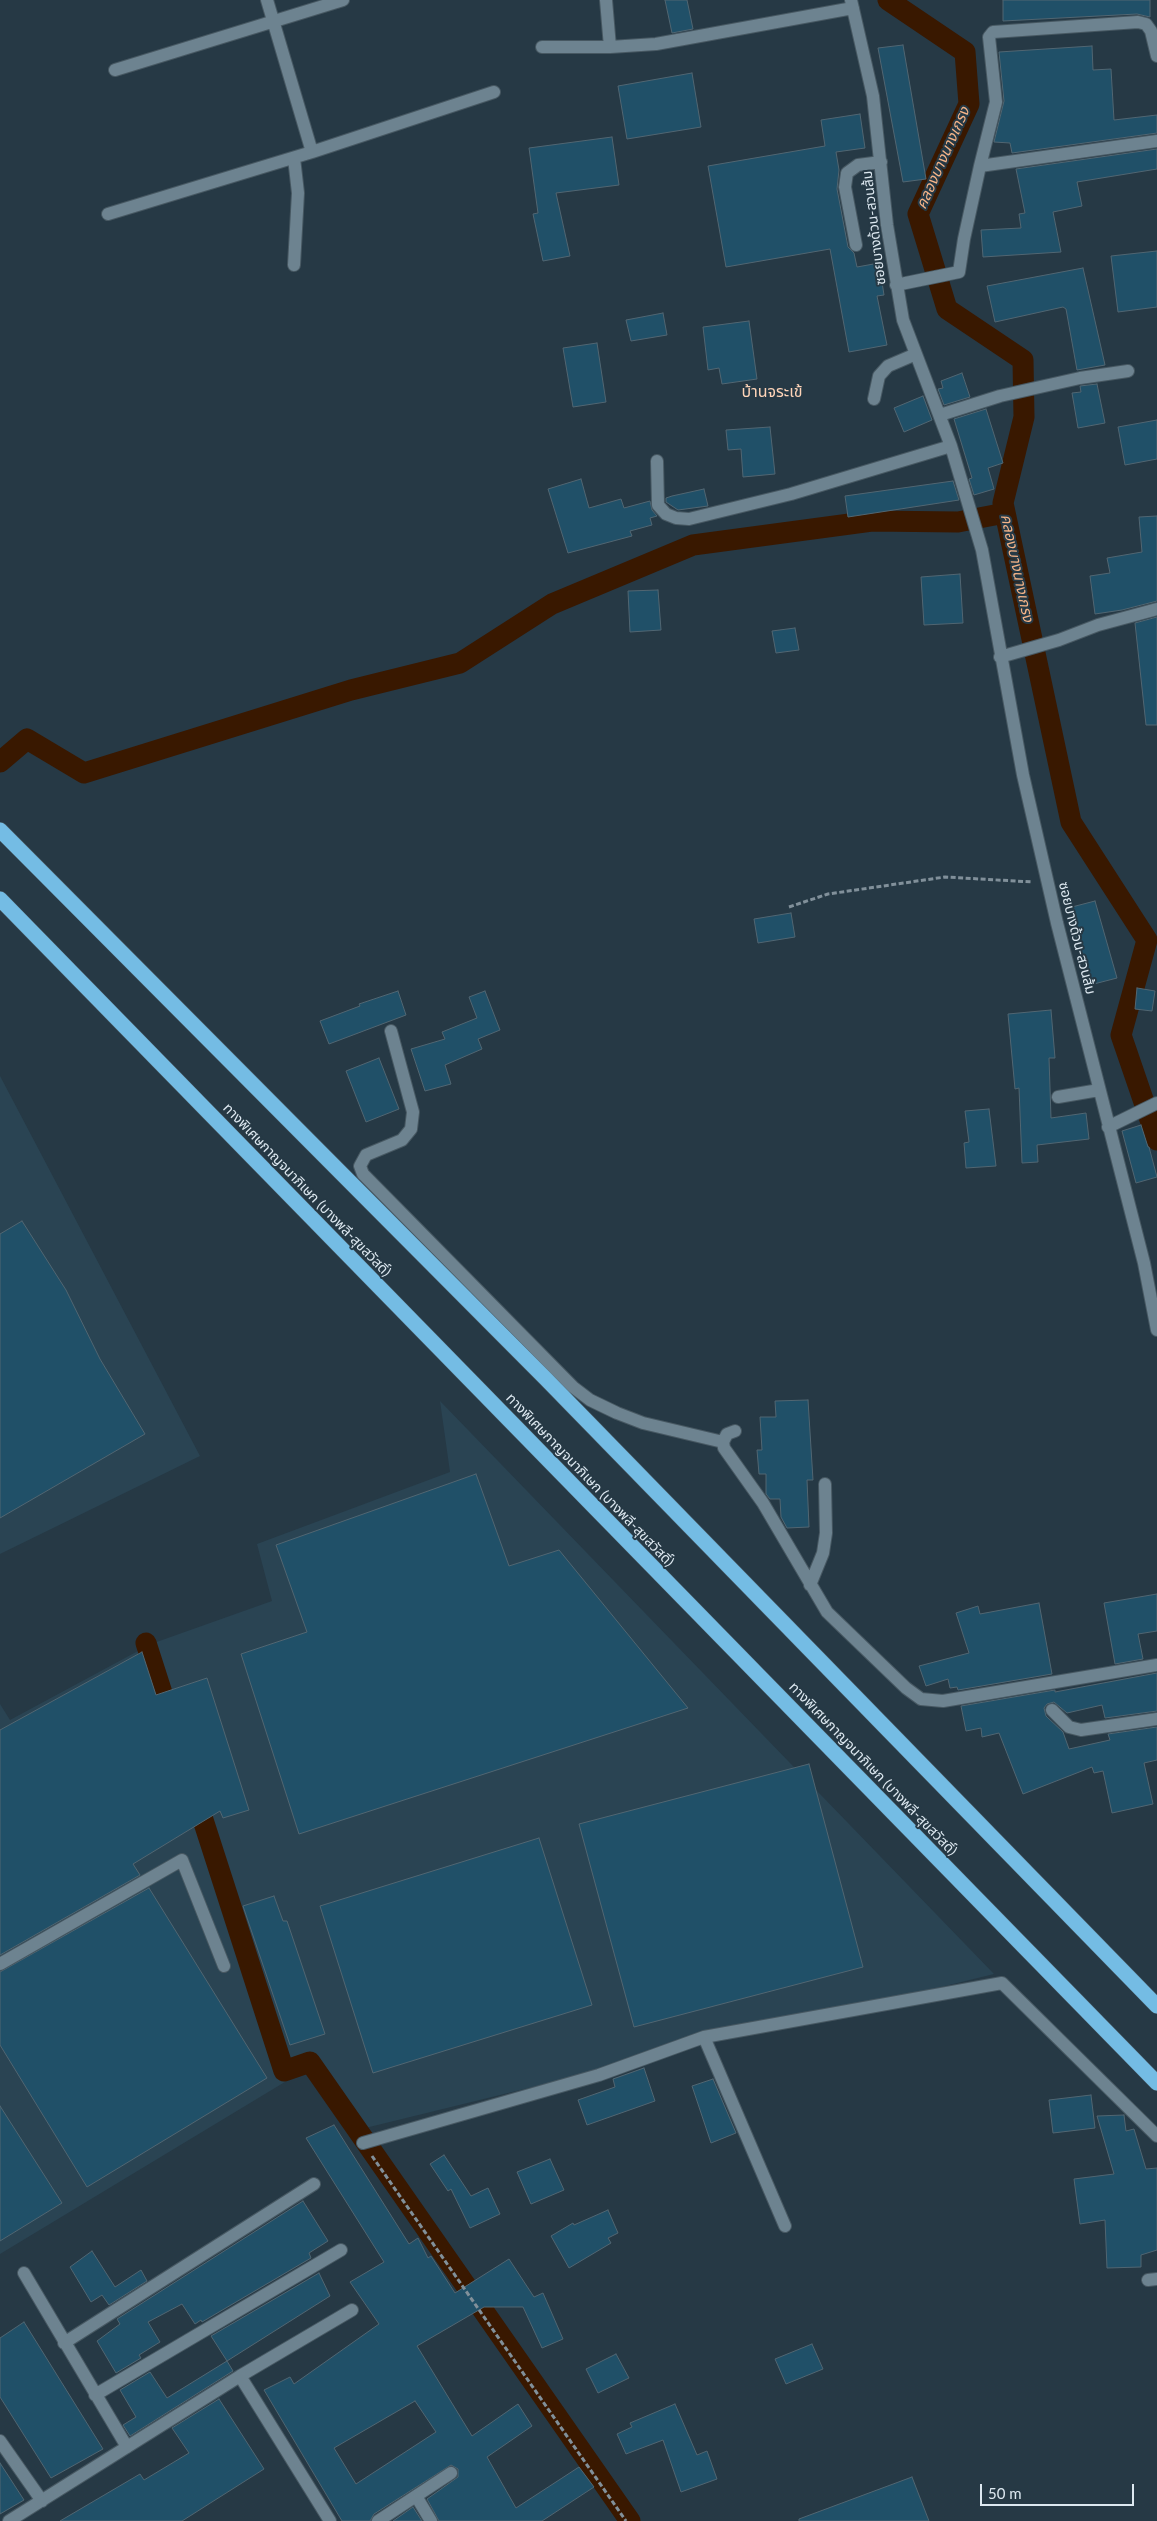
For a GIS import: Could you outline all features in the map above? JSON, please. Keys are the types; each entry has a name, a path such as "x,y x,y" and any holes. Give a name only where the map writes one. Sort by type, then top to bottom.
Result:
{"highway":[{"path":"0,830 545,1378 1157,2006"},
{"name":"ทางพิเศษกาญจนาภิเษก (บางพลี-สุขสวัสดิ์)","path":"0,899 1157,2083"}],"street":[{"path":"267,0 312,152"},
{"path":"116,70 343,0"},
{"path":"606,0 610,47"},
{"path":"542,47 610,47 656,44 852,4"},
{"name":"ซอยบางด้วน-สวนส้ม","path":"852,4 873,96 881,162 902,283 903,320 951,446 970,503 982,550 1023,775 1099,1090 1113,1125 1157,1330"},
{"path":"902,283 955,275 960,269 964,239 996,102 990,37 993,32 1138,22 1146,24 1151,31 1157,56"},
{"path":"108,214 294,158 494,92"},
{"path":"980,166 1157,141"},
{"path":"294,158 298,193 294,265"},
{"path":"856,245 845,187 847,173 858,165 881,162"},
{"path":"874,400 879,376 888,366 916,354"},
{"path":"940,415 1000,396 1128,371"},
{"path":"657,461 656,492 658,505 666,514 676,518 689,519 791,494 951,446"},
{"path":"1000,656 1058,640 1098,625 1157,609"},
{"path":"391,1031 413,1112 411,1129 402,1140 366,1155 360,1166 363,1174 573,1387 590,1400 643,1423 723,1442"},
{"path":"1058,1098 1099,1090"},
{"path":"1113,1125 1155,1104"},
{"path":"735,1431 727,1434 723,1442 728,1455 763,1503 826,1612 906,1688 921,1699 943,1701 1157,1665"},
{"path":"810,1584 823,1554 826,1533 825,1484"},
{"path":"1052,1710 1069,1727 1081,1730 1157,1719"},
{"path":"0,1964 182,1860 224,1966"},
{"path":"363,2143 599,2075 704,2037 1002,1983 1157,2136"},
{"path":"704,2037 785,2226"},
{"path":"64,2343 314,2184"},
{"path":"95,2395 341,2250"},
{"path":"24,2273 126,2447"},
{"path":"10,2521 240,2376 352,2310"},
{"path":"240,2376 330,2521"},
{"path":"0,2441 42,2501"},
{"path":"378,2521 451,2473"},
{"path":"416,2496 431,2521"}],"path":[{"path":"789,907 828,894 945,877 1048,883"},
{"path":"363,2143 626,2521"}],"shaded area":[{"path":"0,1076 200,1456 0,1554"},
{"path":"440,1401 994,1974 357,2130 308,2068 0,2254 0,1704 10,1720 151,1644 272,1601 257,1544 450,1472"}],"building":[{"path":"665,0 687,0 693,29 672,33"},
{"path":"1003,0 1150,0 1150,17 1137,14 1003,21"},
{"path":"903,45 926,179 903,182 878,48"},
{"path":"1092,46 1093,70 1111,69 1114,120 1157,115 1157,133 1012,153 1010,143 994,142 1004,101 999,52"},
{"path":"692,73 701,127 627,139 618,86"},
{"path":"860,114 865,148 836,152 839,170 837,189 848,247 854,253 857,267 879,263 884,295 877,296 887,345 849,352 830,249 726,267 708,166 825,146 821,120"},
{"path":"612,137 619,185 556,193 570,256 543,261 533,214 538,213 529,148"},
{"path":"1157,149 1157,169 1077,182 1082,206 1053,212 1061,252 983,257 981,230 1021,228 1019,214 1025,213 1016,169"},
{"path":"1157,251 1157,307 1118,312 1111,256"},
{"path":"1083,268 1105,365 1077,370 1066,309 1063,307 995,322 987,286"},
{"path":"663,313 667,335 631,341 626,320"},
{"path":"749,321 757,379 722,384 719,368 708,370 703,327"},
{"path":"597,343 606,402 573,407 563,348"},
{"path":"962,373 970,397 944,405 938,389 943,388 941,381"},
{"path":"1097,384 1105,423 1078,428 1072,393 1081,392 1080,386"},
{"path":"923,396 932,420 904,432 894,408"},
{"path":"986,409 1003,463 988,468 994,489 974,495 969,479 972,478 954,419"},
{"path":"1157,420 1157,459 1125,465 1118,427"},
{"path":"770,427 775,474 743,477 741,449 728,450 726,430"},
{"path":"581,479 589,508 621,499 624,508 650,501 652,510 657,516 650,518 652,525 630,531 632,536 568,553 548,489"},
{"path":"953,481 959,500 848,517 845,496"},
{"path":"704,489 708,506 678,510 666,502 666,498"},
{"path":"1157,516 1157,601 1122,610 1095,614 1090,576 1110,573 1107,558 1142,552 1139,517"},
{"path":"960,574 963,623 924,625 921,577"},
{"path":"658,590 661,630 630,632 628,591"},
{"path":"1157,617 1157,725 1146,725 1135,623"},
{"path":"795,628 799,650 776,653 772,631"},
{"path":"1095,901 1117,978 1090,985 1068,908"},
{"path":"791,913 795,937 758,943 754,919"},
{"path":"1137,988 1155,991 1152,1011 1135,1009"},
{"path":"398,991 406,1015 329,1044 320,1021 360,1006 359,1004"},
{"path":"485,991 500,1030 478,1039 482,1049 445,1065 451,1084 425,1091 411,1049 445,1039 442,1032 477,1018 469,997"},
{"path":"1051,1010 1055,1058 1049,1058 1051,1118 1086,1113 1089,1139 1037,1145 1038,1162 1022,1163 1019,1088 1015,1089 1008,1014"},
{"path":"379,1058 399,1109 366,1122 346,1071"},
{"path":"989,1109 996,1166 966,1168 964,1143 969,1142 965,1111"},
{"path":"1141,1125 1157,1177 1136,1183 1122,1131"},
{"path":"22,1221 66,1290 100,1359 145,1434 0,1518 0,1234"},
{"path":"808,1400 813,1480 807,1480 809,1527 787,1528 781,1517 780,1499 770,1499 766,1494 766,1474 759,1474 757,1450 762,1450 760,1417 776,1417 775,1401"},
{"path":"476,1474 509,1566 559,1550 688,1708 299,1834 241,1654 307,1632 276,1545"},
{"path":"1157,1594 1157,1631 1138,1634 1143,1659 1115,1664 1104,1603"},
{"path":"1039,1603 1052,1674 958,1690 957,1687 950,1688 948,1679 926,1686 919,1666 969,1653 956,1613 978,1606 980,1614"},
{"path":"142,1652 156,1695 207,1678 249,1810 223,1818 220,1811 133,1864 140,1875 0,1955 0,1730"},
{"path":"1157,1673 1157,1711 1105,1718 1102,1705 1067,1713 1054,1702 1047,1704 1044,1708 1046,1716 1063,1732 1069,1749 1110,1740 1108,1734 1157,1727 1157,1760 1144,1763 1153,1804 1112,1813 1103,1771 1094,1773 1092,1767 1023,1794 999,1733 982,1737 981,1728 966,1731 961,1706 1055,1690 1055,1692"},
{"path":"809,1764 863,1967 634,2027 579,1824"},
{"path":"539,1838 592,2005 373,2073 320,1906"},
{"path":"149,1888 267,2078 87,2187 0,2045 0,1972"},
{"path":"274,1896 283,1921 287,1921 325,2034 290,2045 243,1906"},
{"path":"644,2068 655,2101 587,2125 578,2100 615,2087 613,2079"},
{"path":"713,2079 736,2133 711,2143 692,2086"},
{"path":"1091,2095 1095,2128 1053,2133 1049,2100"},
{"path":"0,2106 62,2203 0,2241"},
{"path":"1124,2115 1126,2131 1134,2129 1146,2169 1157,2168 1157,2250 1141,2255 1141,2267 1107,2268 1105,2220 1080,2224 1074,2179 1114,2174 1097,2116"},
{"path":"334,2125 409,2244 418,2238 428,2258 431,2256 455,2293 509,2259 534,2297 543,2293 563,2339 542,2348 523,2307 484,2307 417,2346 472,2436 518,2404 532,2426 487,2457 516,2508 579,2467 594,2487 542,2521 439,2521 427,2499 458,2477 458,2469 451,2465 374,2514 370,2521 342,2521 264,2390 290,2377 294,2384 379,2324 350,2282 384,2262 306,2138","holes":["415,2401 436,2432 356,2484 334,2448"]},
{"path":"444,2155 471,2196 488,2188 500,2214 470,2228 451,2189 448,2191 430,2164"},
{"path":"550,2159 564,2190 531,2204 517,2172"},
{"path":"303,2201 328,2241 309,2253 311,2258 202,2322 201,2320 195,2324 182,2304 148,2322 160,2342 139,2355 141,2358 116,2373 97,2341 120,2324 117,2319"},
{"path":"608,2210 618,2233 608,2238 611,2243 569,2268 551,2236 573,2223 574,2225"},
{"path":"92,2251 115,2287 141,2270 147,2281 109,2305 102,2295 91,2302 70,2267"},
{"path":"319,2273 330,2296 227,2361 211,2336"},
{"path":"24,2322 103,2449 51,2478 0,2397 0,2338"},
{"path":"812,2344 823,2369 786,2384 775,2359"},
{"path":"616,2354 629,2378 598,2393 586,2369"},
{"path":"227,2361 233,2371 130,2436 123,2425 136,2417 120,2390 150,2372 167,2398"},
{"path":"219,2399 264,2469 182,2521 60,2521 140,2474 144,2480 189,2453 172,2428"},
{"path":"675,2404 697,2455 707,2451 717,2479 681,2492 663,2440 626,2454 617,2434 632,2427 630,2423"},
{"path":"0,2463 24,2500 0,2514"},
{"path":"912,2477 929,2521 799,2521 799,2519"},
{"path":"413,2507 422,2521 393,2521"}],"waterway":[{"name":"คลองบางนางเกรง","path":"888,0 965,52 969,104 918,214 947,309 1023,360 1024,417 1003,503 1071,822 1147,940 1121,1035 1157,1140"},
{"path":"0,762 27,739 84,773 351,690 460,663 552,604 693,545 872,521 958,522 1005,513"},
{"path":"146,1643 171,1721"},
{"path":"195,1795 284,2071 310,2062 630,2521"}],"district":[{"name":"บ้านจระเข้","path":"772,392"}]}
